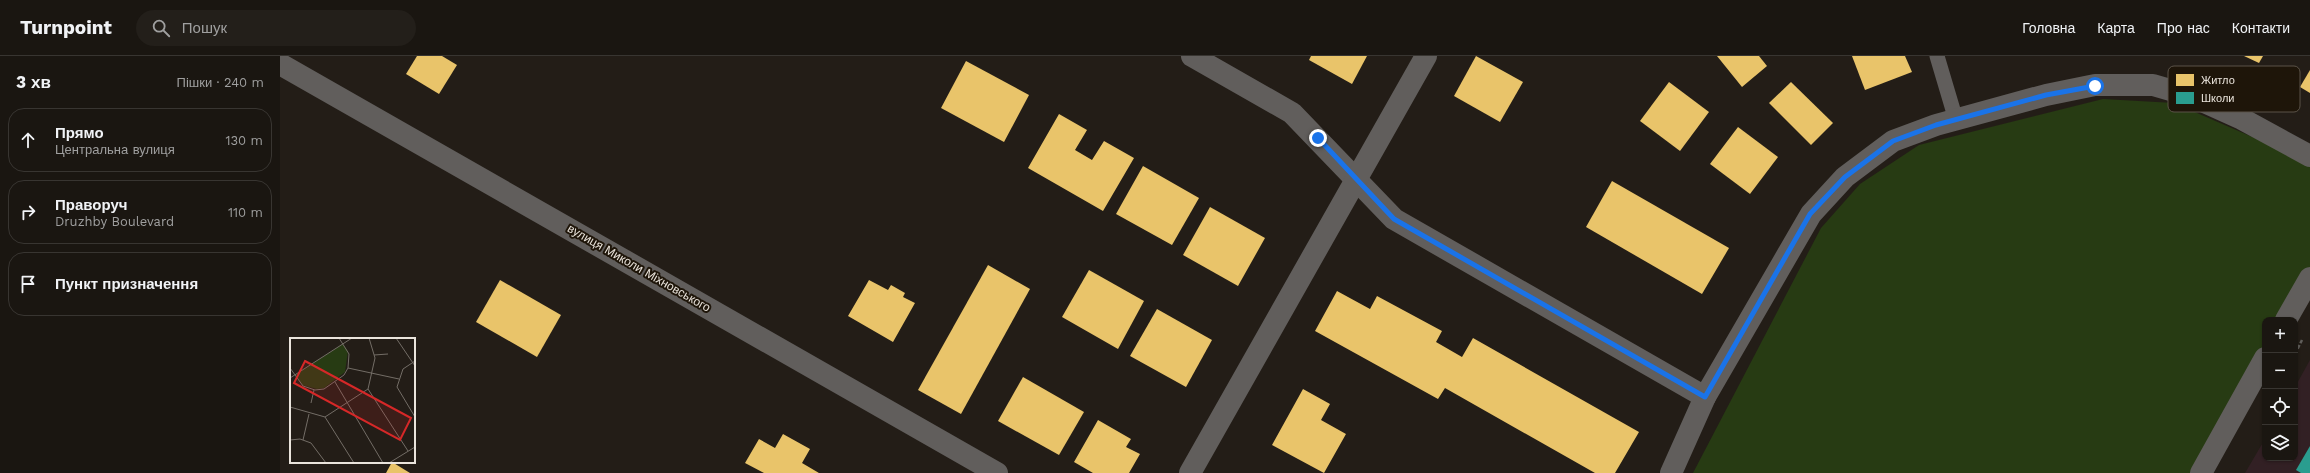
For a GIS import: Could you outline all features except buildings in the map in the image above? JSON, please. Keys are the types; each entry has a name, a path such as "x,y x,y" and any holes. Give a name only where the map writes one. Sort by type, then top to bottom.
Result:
{"street":[{"path":"1192,56 1292,113 1394,219 1705,397"},
{"path":"1190,473 1426,56"},
{"name":"вулиця Миколи Міхновського","path":"280,64 997,473"},
{"path":"1671,473 1705,397 1810,214 1845,177 1893,141 1956,120 2046,95 2095,86 2153,85 2168,89"},
{"path":"2226,112 2310,156"},
{"path":"2288,317 2310,278"},
{"path":"2200,473 2262,363"}],"lane":[{"path":"1937,56 1956,120"}],"shaded area":[{"path":"2310,360 2310,473 2245,473 2262,444 2262,461 2298,461 2298,382"}],"green space":[{"path":"2103,99 2168,103 2168,112 2195,112 2310,162 2310,278 2288,317 2262,317 2262,363 2200,473 1693,473 1821,228 1860,184 1919,145"}],"route":[{"path":"1318,138 1394,219 1705,397 1810,214 1845,177 1893,141 1936,125 2046,95 2095,86"}]}
